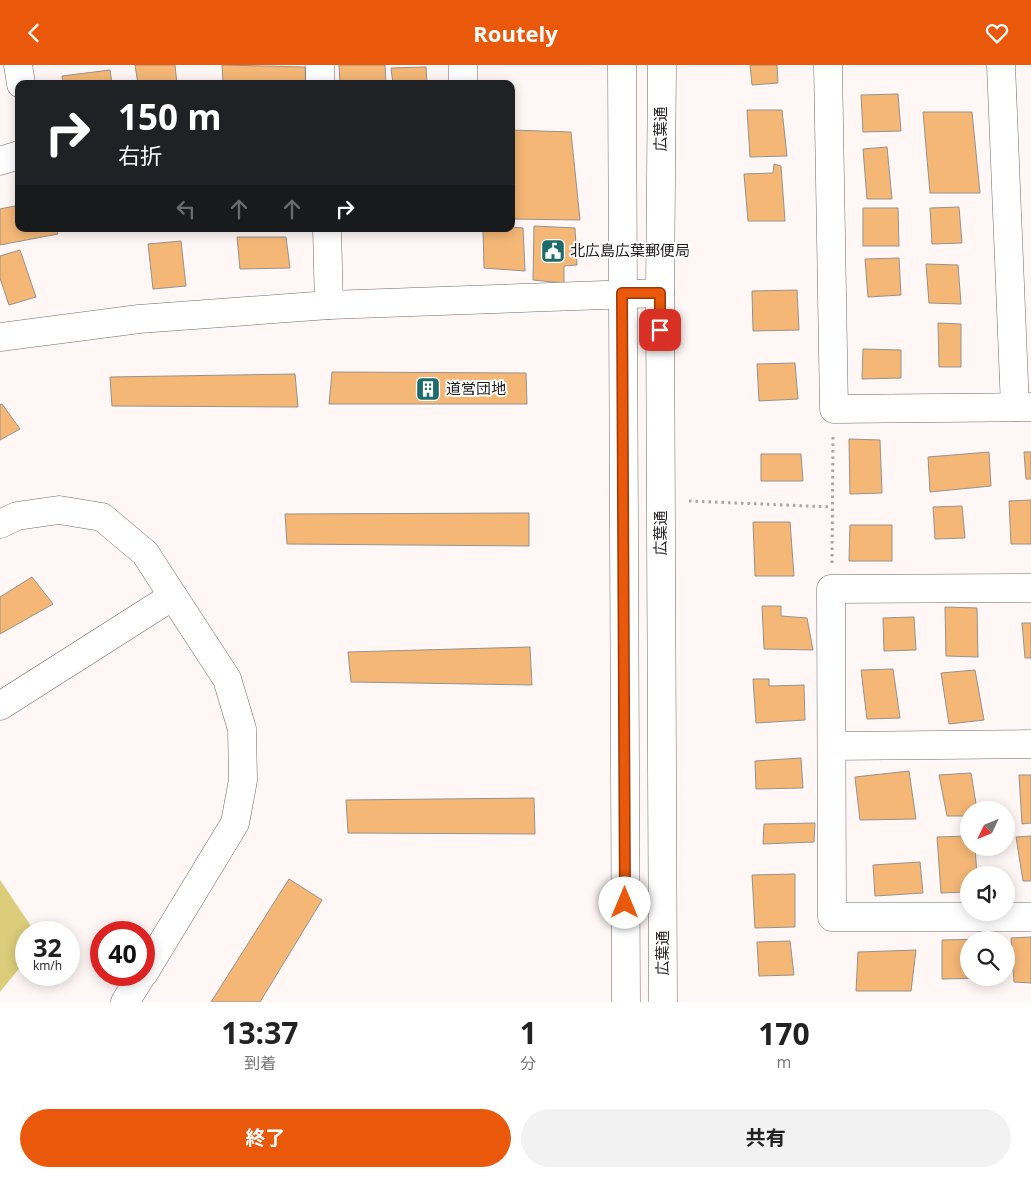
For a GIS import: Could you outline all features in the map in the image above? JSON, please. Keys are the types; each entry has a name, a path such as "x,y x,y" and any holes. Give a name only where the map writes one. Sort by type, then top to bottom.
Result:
{"street":[{"path":"18,65 20,80"},
{"path":"320,65 320,80"},
{"path":"463,65 463,80"},
{"path":"622,65 626,1002"},
{"name":"広葉通","path":"662,65 660,293 663,1002"},
{"path":"828,65 834,409 1023,407 1001,65"},
{"path":"0,161 15,156"},
{"path":"327,232 329,305"},
{"path":"0,337 139,319 329,305 660,293"},
{"path":"0,524 17,516 59,510 102,517 145,553 227,679 242,729 242,780 235,823 155,954"},
{"path":"1031,588 831,589 832,917 1031,917"},
{"path":"0,706 173,596"},
{"path":"832,746 1031,744"},
{"path":"125,1002 135,986"}],"path":[{"path":"831,589 834,409"},
{"path":"661,500 832,507"}],"shaded area":[{"path":"0,880 28,921 15,921 15,974 0,992"}],"building":[{"path":"135,65 175,65 177,80 137,80"},
{"path":"222,65 305,67 306,80 223,80"},
{"path":"339,65 385,65 386,80 340,80"},
{"path":"750,65 777,65 778,83 752,85"},
{"path":"426,67 427,80 392,80 391,68"},
{"path":"110,70 111,80 62,80 62,76"},
{"path":"898,94 901,131 863,132 861,95"},
{"path":"747,110 782,110 787,156 750,157"},
{"path":"923,112 972,112 980,193 930,193"},
{"path":"515,130 571,132 580,220 515,219"},
{"path":"887,147 892,199 867,199 863,149"},
{"path":"774,164 781,166 785,221 748,221 744,174 773,173"},
{"path":"15,206 15,232 57,232 58,234 0,245 0,209"},
{"path":"959,207 962,243 932,244 930,208"},
{"path":"863,208 898,208 899,246 863,246"},
{"path":"534,226 575,228 577,265 564,266 564,283 533,280"},
{"path":"515,227 523,228 525,271 484,268 483,232 515,232"},
{"path":"237,237 286,237 290,268 240,269"},
{"path":"181,241 186,286 153,289 148,244"},
{"path":"20,250 36,297 9,305 0,278 0,256"},
{"path":"899,258 901,295 868,297 865,259"},
{"path":"926,264 958,265 961,304 929,303"},
{"path":"797,290 799,330 753,331 752,291"},
{"path":"938,323 961,324 961,367 939,367"},
{"path":"863,349 901,350 901,378 862,379"},
{"path":"795,363 798,399 759,401 757,364"},
{"name":"道営団地","path":"332,372 526,373 527,404 329,404"},
{"path":"295,374 298,407 112,406 110,377"},
{"path":"2,404 20,429 0,440 0,405"},
{"path":"849,439 880,440 882,493 850,494"},
{"path":"989,452 991,486 930,492 928,457"},
{"path":"1024,452 1031,452 1031,479 1026,479"},
{"path":"761,454 801,454 803,481 761,481"},
{"path":"1031,500 1031,544 1011,544 1009,501"},
{"path":"962,506 965,538 935,539 933,507"},
{"path":"529,513 529,546 287,544 285,514"},
{"path":"753,522 790,522 794,576 755,576"},
{"path":"850,525 892,525 892,561 849,561"},
{"path":"32,577 53,604 0,634 0,597"},
{"path":"762,606 781,606 781,616 807,618 813,650 764,649"},
{"path":"945,607 977,608 978,657 946,656"},
{"path":"914,617 916,650 884,651 883,618"},
{"path":"1022,623 1031,623 1031,658 1025,658"},
{"path":"530,647 532,685 351,682 348,652"},
{"path":"893,669 900,718 867,719 861,670"},
{"path":"975,670 984,720 949,724 941,673"},
{"path":"753,679 769,679 769,686 804,685 805,720 756,723"},
{"path":"801,758 803,788 756,789 755,761"},
{"path":"909,771 916,819 860,820 855,777"},
{"path":"971,773 976,801 960,801 960,816 947,816 939,775"},
{"path":"1019,775 1031,775 1031,823 1022,824"},
{"path":"534,798 535,834 348,833 346,800"},
{"path":"815,823 814,842 763,844 764,824"},
{"path":"960,836 960,856 976,856 976,866 960,866 960,892 941,893 937,837"},
{"path":"1031,836 1031,881 1023,881 1016,837"},
{"path":"920,862 923,893 875,896 873,865"},
{"path":"795,874 795,927 755,928 752,875"},
{"path":"289,879 322,900 260,1002 211,1002"},
{"path":"1031,937 1031,983 1015,982 1015,938"},
{"path":"942,940 960,940 960,979 942,979"},
{"path":"790,941 794,975 759,976 757,942"},
{"path":"916,950 911,991 856,991 858,952"}],"place":[{"name":"北広島広葉郵便局","path":"553,251"},
{"name":"道営団地","path":"428,389"}],"route":[{"path":"625,903 622,293 660,293 660,330"}]}
